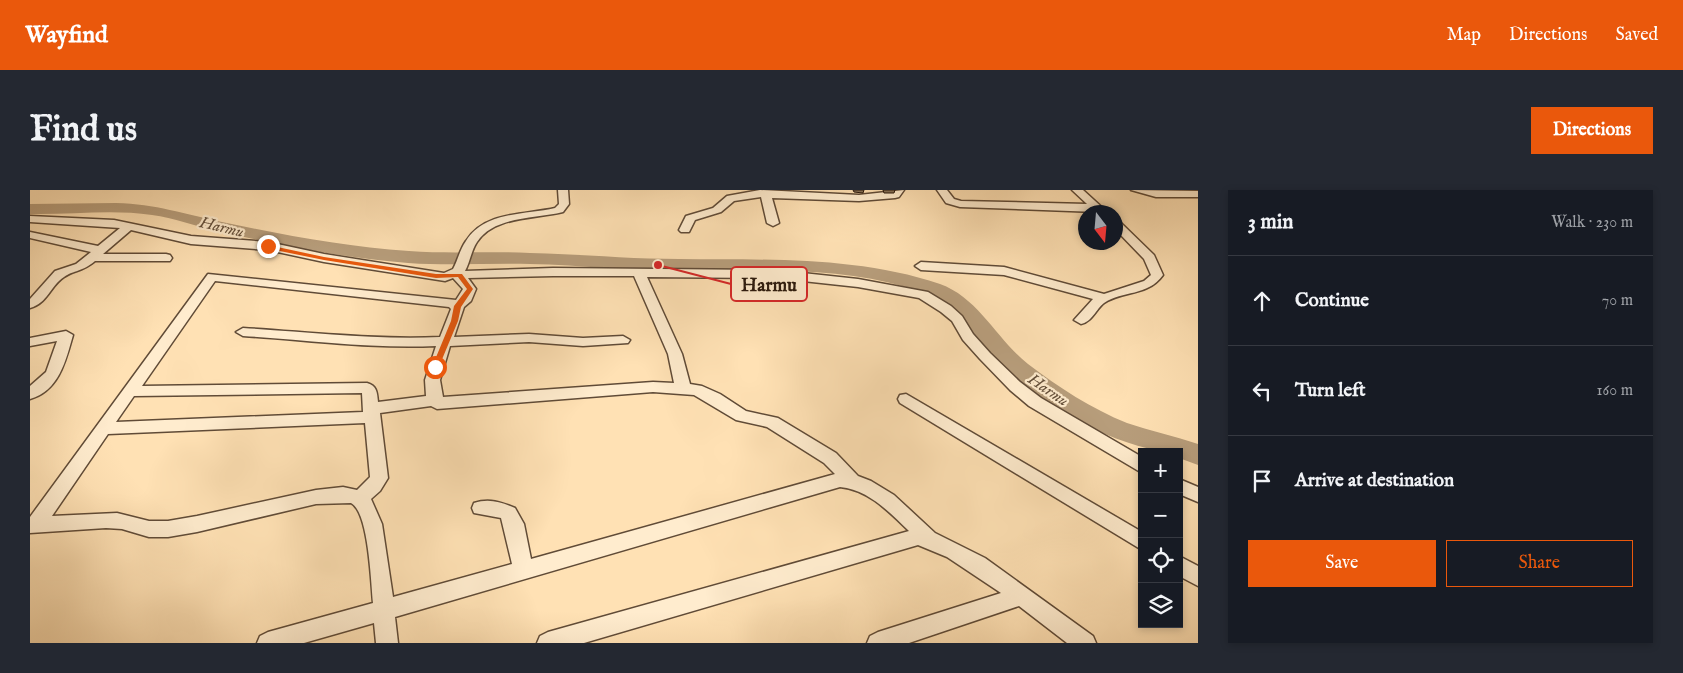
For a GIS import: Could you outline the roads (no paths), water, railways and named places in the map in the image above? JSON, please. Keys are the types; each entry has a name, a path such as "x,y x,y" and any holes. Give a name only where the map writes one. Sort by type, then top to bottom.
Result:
{"street":[{"path":"459,272 467,247 481,229 510,218 559,210 564,204 563,190"},
{"path":"685,230 690,218 717,210 731,198 766,192 871,198 895,195 898,190"},
{"path":"942,190 948,198 960,204 1078,209"},
{"path":"1076,190 1094,205"},
{"path":"1136,190 1156,194 1198,194"},
{"path":"766,192 772,223"},
{"path":"30,219 95,221 129,226 192,240 268,246 324,258 436,276 459,272 774,274 858,283 923,295 946,309 957,319 968,337 985,356 1034,402 1138,464"},
{"path":"30,304 36,301 59,274 76,269 129,226"},
{"path":"1081,320 1092,305 1103,298 1149,284 1157,275 1150,258 1123,231"},
{"path":"30,235 95,253 166,258"},
{"path":"921,266 1004,271 1053,282 1103,298"},
{"path":"435,400 433,375 444,342 454,321 457,306 464,301 470,289 459,272"},
{"path":"639,273 645,291 675,354 682,388"},
{"path":"33,525 212,277 447,302 457,306"},
{"path":"242,332 300,335 339,341 444,342 523,338 583,342 624,340"},
{"path":"30,342 66,335 59,355 60,361 53,375 30,394"},
{"path":"130,391 366,388 369,390 379,478 360,498"},
{"path":"103,428 372,412 435,400 437,403 442,403 635,388 682,388 706,394 742,416 772,422 830,458 851,479 871,489 928,538 960,554 1085,643"},
{"path":"906,399 1138,540"},
{"path":"268,643 812,486 851,479"},
{"path":"1183,488 1198,495"},
{"path":"33,525 113,520 145,528 168,528 322,497 353,496 360,498 366,504 374,528 387,643"},
{"path":"481,508 503,509 508,513 517,535 523,569"},
{"path":"548,643 584,638 886,545 911,538 928,538"},
{"path":"1183,567 1198,576"},
{"path":"878,643 1020,596"}],"waterway":[{"name":"Harmu","path":"30,209 150,209 172,213 213,225 286,240 359,252 408,257 544,259 661,265 810,267 877,274 937,290 950,297 972,316 1010,361 1082,411 1115,428 1198,455"}],"place":[{"name":"Harmu","path":"658,265"}]}
